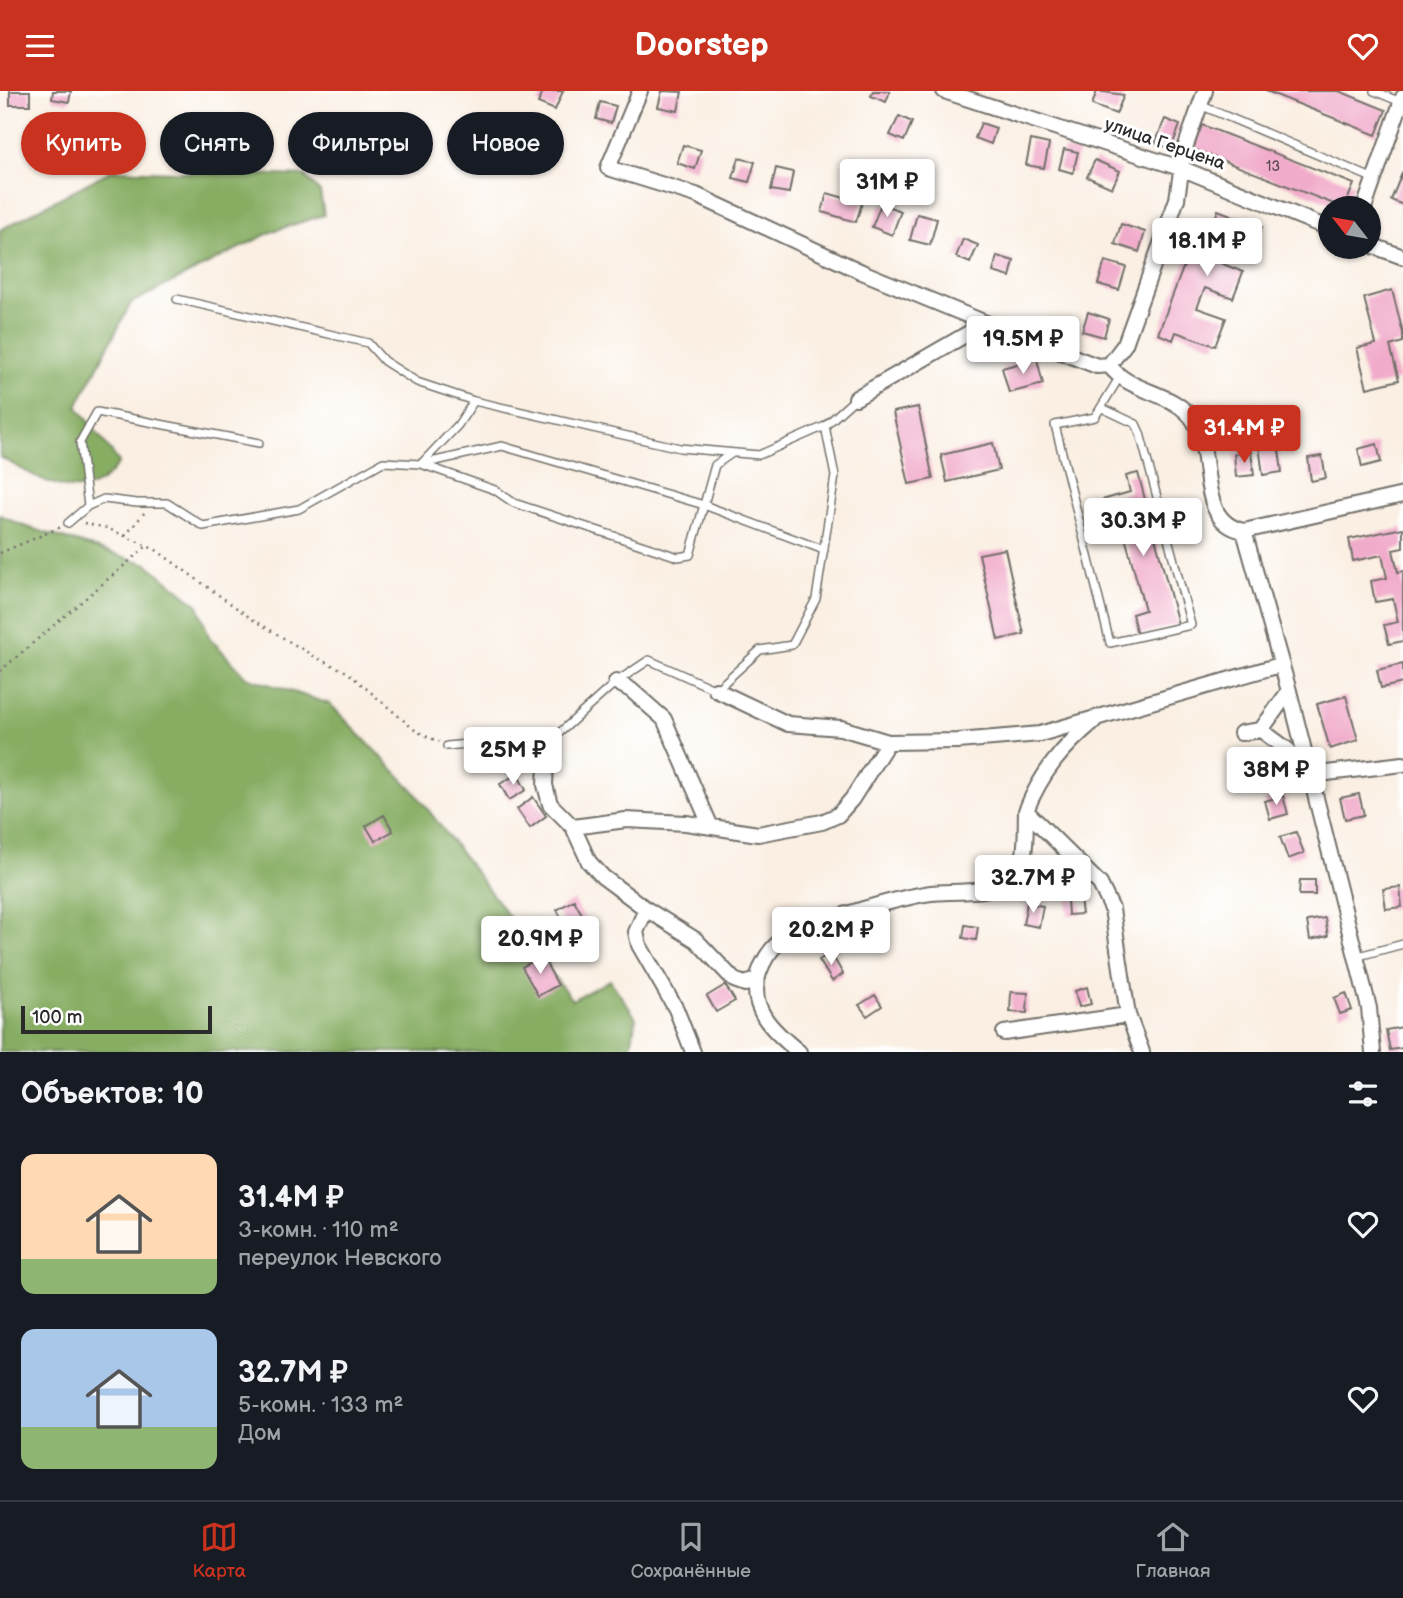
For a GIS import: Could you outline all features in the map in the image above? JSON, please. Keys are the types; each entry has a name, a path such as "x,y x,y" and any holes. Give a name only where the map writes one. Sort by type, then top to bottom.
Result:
{"street":[{"name":"улица Герцена","path":"944,91 1183,169 1318,224"},
{"path":"635,92 608,168 696,195 862,272 1097,366 1109,365 1125,344 1177,199 1184,151 1202,98"},
{"path":"1368,196 1402,101"},
{"path":"1381,249 1403,257"},
{"path":"856,398 986,323"},
{"path":"1109,365 1119,378 1177,406 1194,419 1214,506 1220,520 1231,529 1244,531 1403,495"},
{"path":"1244,531 1289,691 1369,1008 1373,1052"},
{"path":"716,690 788,724 841,728 888,742 1009,739 1040,734 1280,665"},
{"path":"616,682 631,690 664,719 711,827"},
{"path":"1261,730 1289,691"},
{"path":"799,1052 764,1018 755,1000 757,981 764,960 780,941 802,929 926,894 997,886 1012,880 1021,864 1026,811 1036,785 1053,760 1100,717"},
{"path":"1241,733 1261,730 1288,750 1310,775"},
{"path":"573,827 626,820 758,834 822,822 838,815 852,799 888,742"},
{"path":"547,744 545,785 550,804 573,827 596,869 646,909 696,940 734,980 745,983 757,981"},
{"path":"1310,775 1403,764"},
{"path":"1026,811 1100,884 1112,909 1128,1015 1142,1052"},
{"path":"646,909 636,932 639,945 676,1009 693,1052"},
{"path":"1004,1033 1128,1015"}],"lane":[{"path":"1374,91 1402,101"},
{"path":"1202,98 1373,178"},
{"path":"177,299 368,343 383,361 417,382 474,401 680,448 759,455 825,426 856,398"},
{"path":"1102,408 1136,424 1140,433 1191,625 1110,643 1055,425 1086,421 1095,417 1119,378"},
{"path":"421,464 458,425 474,401"},
{"path":"88,506 80,442 97,412 259,443"},
{"path":"447,746 519,739 547,744 616,682 649,660 716,690 760,650 792,645 816,600 824,550 835,476 825,426"},
{"path":"68,523 88,506 104,499 167,503 203,526 299,509 383,462 421,464 502,446 704,505 824,550"},
{"path":"421,464 495,490 514,503 678,557 690,555 715,465 731,454"},
{"path":"1354,957 1403,944"}],"path":[{"path":"125,536 153,503"},
{"path":"0,553 68,523 89,523 125,536 147,546 251,619 315,657 347,672 415,731 447,746"},
{"path":"0,671 147,546"}],"green space":[{"path":"146,171 160,171 160,175 305,176 320,192 324,215 273,231 131,303 77,406 119,462 107,477 93,486 78,488 62,487 0,457 0,230 103,175 146,175"},
{"path":"0,515 21,525 147,564 198,605 209,637 246,677 330,704 414,791 572,1000 610,980 636,1018 630,1052 0,1052"}],"building":[{"path":"10,91 30,91 30,105 10,105"},
{"path":"53,91 71,91 69,102 52,99"},
{"path":"543,91 563,91 555,110 538,103"},
{"path":"662,91 682,92 678,111 658,107"},
{"path":"873,91 890,91 886,102 871,96"},
{"path":"1097,91 1124,95 1116,114 1092,105"},
{"path":"1266,91 1339,91 1386,110 1376,135"},
{"path":"600,102 616,106 611,123 596,119"},
{"path":"899,116 912,122 904,141 890,135"},
{"path":"1165,119 1180,125 1171,149 1155,143"},
{"path":"981,123 996,128 991,144 975,138"},
{"path":"1202,125 1354,184 1349,196 1318,198 1193,149"},
{"path":"1031,140 1049,144 1044,168 1026,165"},
{"path":"683,145 701,150 695,169 677,163"},
{"path":"1064,149 1078,152 1073,173 1059,169"},
{"path":"739,158 755,162 749,182 733,178"},
{"path":"1095,160 1120,171 1112,188 1087,177"},
{"path":"776,168 793,172 789,193 771,190"},
{"path":"1403,171 1403,205 1391,200"},
{"path":"827,193 862,203 856,222 822,212"},
{"path":"881,204 901,211 892,235 872,227"},
{"path":"1218,210 1262,227 1252,252 1220,240 1213,260 1243,272 1233,298 1205,288 1197,308 1226,318 1215,346 1176,332 1173,340 1158,334 1202,218 1214,222"},
{"path":"917,214 937,219 930,245 910,240"},
{"path":"1121,224 1145,232 1139,252 1115,244"},
{"path":"963,239 978,245 970,263 956,257"},
{"path":"997,256 1014,261 1010,277 993,272"},
{"path":"1105,261 1126,267 1119,290 1098,284"},
{"path":"1392,290 1403,333 1403,342 1390,346 1399,380 1367,388 1357,348 1376,344 1364,298"},
{"path":"1088,312 1109,319 1104,337 1082,331"},
{"path":"1037,359 1043,384 1009,393 1002,368"},
{"path":"918,407 933,479 909,484 893,412"},
{"path":"993,443 999,470 947,482 941,455"},
{"path":"1278,443 1282,472 1263,475 1259,446"},
{"path":"1377,444 1381,462 1362,467 1358,449"},
{"path":"1251,452 1254,475 1236,477 1234,454"},
{"path":"1322,456 1326,478 1311,481 1308,458"},
{"path":"1138,473 1178,624 1137,635 1132,614 1145,610 1119,515 1107,519 1102,500 1130,492 1126,476"},
{"path":"1403,528 1403,548 1393,550 1398,572 1403,571 1403,641 1389,644 1384,625 1398,622 1393,599 1375,602 1371,581 1387,578 1382,555 1353,561 1349,539"},
{"path":"1005,549 1024,634 998,640 979,554"},
{"path":"1403,664 1403,683 1381,688 1377,670"},
{"path":"1346,696 1358,740 1330,749 1317,704"},
{"path":"517,774 526,790 509,800 500,784"},
{"path":"1359,794 1364,815 1345,819 1340,798"},
{"path":"1283,796 1288,814 1270,819 1265,801"},
{"path":"533,797 546,816 530,828 517,809"},
{"path":"384,815 393,831 375,841 366,826"},
{"path":"1296,832 1304,853 1288,859 1280,837"},
{"path":"1300,880 1315,880 1315,895 1299,895"},
{"path":"1400,887 1402,907 1386,909 1383,889"},
{"path":"1080,899 1082,914 1068,915 1067,900"},
{"path":"574,900 584,918 566,927 557,910"},
{"path":"1027,903 1043,906 1039,927 1023,924"},
{"path":"1325,918 1328,936 1310,940 1307,921"},
{"path":"965,925 978,927 976,940 963,938"},
{"path":"865,930 868,944 850,949 846,935"},
{"path":"831,953 843,974 832,981 819,960"},
{"path":"542,956 558,985 538,996 522,967"},
{"path":"725,985 735,1001 716,1012 707,996"},
{"path":"1087,987 1091,1004 1079,1007 1075,991"},
{"path":"1011,992 1028,993 1027,1013 1010,1012"},
{"path":"1346,993 1352,1010 1340,1014 1334,998"},
{"path":"875,995 882,1006 867,1016 859,1005"},
{"path":"1403,1027 1403,1048 1390,1050 1386,1030"}]}
